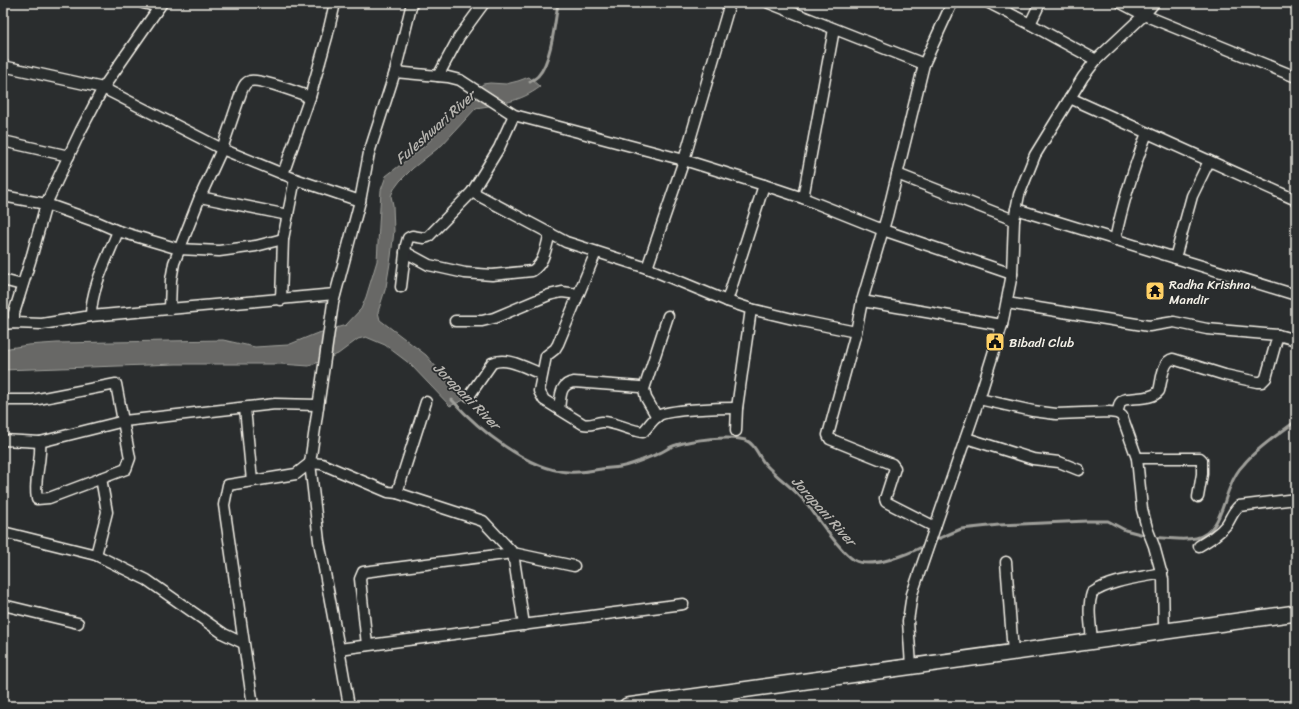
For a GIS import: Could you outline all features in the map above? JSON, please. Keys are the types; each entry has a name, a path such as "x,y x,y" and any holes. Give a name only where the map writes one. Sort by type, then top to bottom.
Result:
{"main road":[{"path":"627,706 1296,613"}],"street":[{"path":"14,323 14,313 46,204 81,130 103,88 160,5 143,3"},
{"path":"283,174 310,97 335,3"},
{"path":"349,706 319,541 310,464 322,373 334,299 360,201 369,153 395,72 412,3"},
{"path":"438,76 459,38 484,3"},
{"path":"646,268 684,160 730,3"},
{"path":"769,3 924,64"},
{"path":"934,528 886,502 885,499 895,468 892,464 830,439 828,435 856,332 862,301 883,230 924,64 952,3"},
{"path":"989,3 1096,60"},
{"path":"1030,24 1040,3"},
{"path":"1121,3 1144,15 1296,78"},
{"path":"911,666 908,621 912,594 980,398 1002,325 1012,274 1014,220 1019,196 1035,155 1083,77 1096,60 1144,15 1154,3"},
{"path":"803,198 834,29"},
{"path":"3,66 103,88 222,149 295,179 360,201"},
{"path":"395,72 438,76 460,80 514,115 684,160 764,185 803,198 883,230 1012,274"},
{"path":"170,309 171,280 174,263 200,198 222,149 242,90 246,83 251,80 261,82 310,97"},
{"path":"1070,98 1296,200"},
{"path":"401,287 408,238 412,236 424,238 428,237 472,192 498,148 514,115"},
{"path":"1115,240 1129,181 1147,133"},
{"path":"3,141 69,156"},
{"path":"1175,258 1192,196 1208,161"},
{"path":"897,174 1014,220"},
{"path":"281,300 283,238 295,179"},
{"path":"727,301 764,185"},
{"path":"472,192 566,242 646,268 727,301 751,309 856,332"},
{"path":"3,196 46,204 118,231 179,249 219,251 256,246 283,238"},
{"path":"200,198 288,215"},
{"path":"1016,209 1296,295"},
{"path":"91,316 91,306 95,290 118,231"},
{"path":"405,252 429,265 465,273 492,275 532,271 537,268 541,262 550,233"},
{"path":"596,252 558,344 555,349 546,356 539,391 544,400 583,424 595,425 602,422 636,432 643,432 657,417 667,413 737,408"},
{"path":"3,280 22,285"},
{"path":"455,321 482,321 494,318 549,295 562,292 578,294"},
{"path":"3,324 42,324 91,316 281,300 334,299"},
{"path":"862,301 1002,325"},
{"path":"1007,303 1149,326 1174,322 1207,329 1278,336 1296,340"},
{"path":"736,430 737,408 751,309"},
{"path":"657,417 646,398 644,389 668,316"},
{"path":"1117,413 1120,403 1123,400 1157,394 1165,364 1169,360 1174,359 1225,375 1262,382 1266,378 1278,336"},
{"path":"469,396 492,362 497,360 512,362 542,374"},
{"path":"559,409 562,392 567,383 574,382 635,386 644,389"},
{"path":"3,400 33,400 116,384 130,458 126,469 49,498 37,499 35,491 41,451 40,442"},
{"path":"980,398 1033,411 1056,414 1109,412 1117,413 1122,416 1137,458 1142,509 1146,528 1154,546 1162,573 1164,631"},
{"path":"396,492 426,402"},
{"path":"3,440 40,442 124,421 275,404 318,405"},
{"path":"245,408 252,481"},
{"path":"966,438 1033,459 1059,462 1079,470"},
{"path":"1137,458 1200,458 1202,460 1202,474 1198,497"},
{"path":"252,706 224,505 228,485 296,474 310,464 322,464 388,492 396,492 483,521 513,553 524,625"},
{"path":"96,555 107,512 101,478"},
{"path":"1199,546 1227,524 1239,506 1296,499"},
{"path":"3,532 96,555 147,580 224,634 243,643"},
{"path":"367,644 360,579 363,572 513,553 574,566"},
{"path":"1006,562 1013,652"},
{"path":"1092,641 1090,604 1092,593 1120,582 1162,573"},
{"path":"339,649 367,644 683,604"},
{"path":"3,605 78,623"}],"shaded area":[{"path":"529,77 540,87 525,96 502,104 476,108 442,145 413,168 400,181 391,196 393,205 394,231 386,287 378,312 380,320 426,355 464,400 450,406 410,364 385,345 366,337 358,339 338,354 309,366 281,364 176,364 3,370 3,349 28,345 57,343 223,340 255,347 288,345 315,334 346,325 361,309 377,261 381,190 386,176 426,145 470,94 483,84 506,84"}],"waterway":[{"name":"Fuleshwari River","path":"530,82 538,76 546,62 552,42 558,3"},
{"name":"Jorapani River","path":"452,400 475,423 505,446 521,456 553,470 585,472 625,466 648,458 673,446 691,441 720,438 745,440 752,444 763,462 793,489 808,505 836,543 848,556 854,560 862,563 880,562 901,556 926,545"},
{"name":"Jorapani River","path":"1153,537 1191,539 1204,535 1210,530 1219,517 1231,484 1240,469 1262,446 1296,421"},
{"name":"Jorapani River","path":"933,541 961,529 999,525 1087,521 1108,521 1125,530 1148,536"}],"place":[{"name":"Radha Krishna Mandir","path":"1155,291"},
{"name":"Bibadi Club","path":"995,342"}]}
